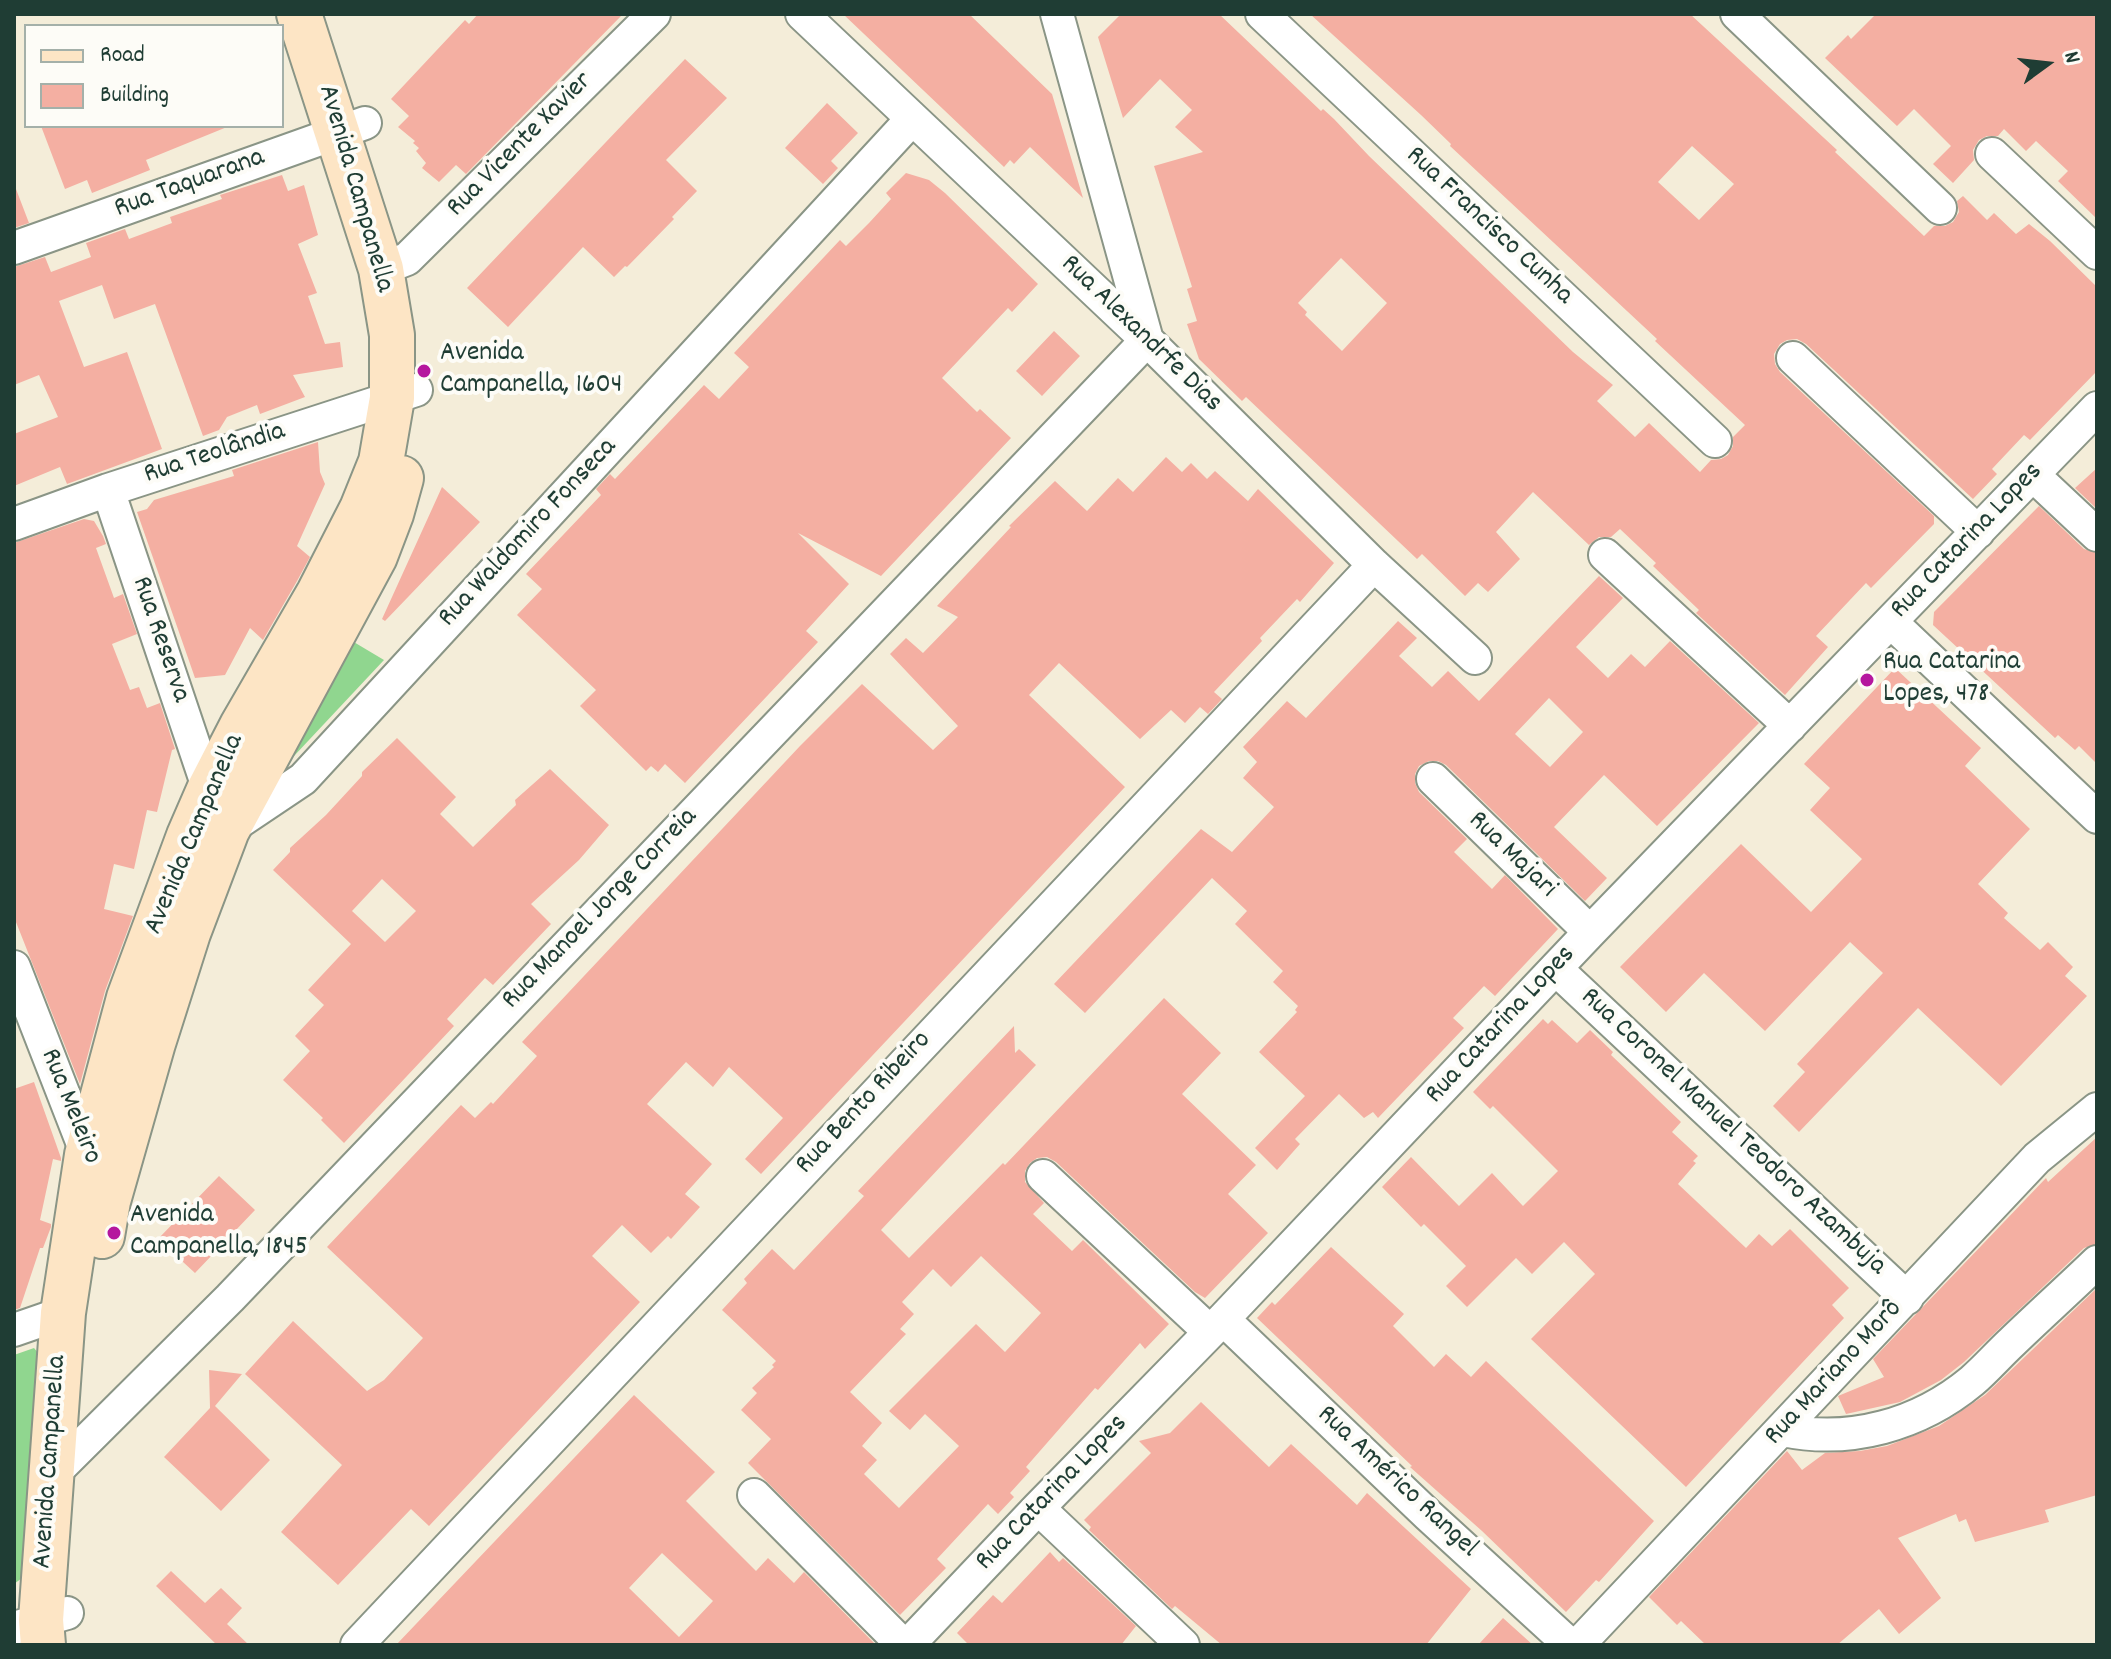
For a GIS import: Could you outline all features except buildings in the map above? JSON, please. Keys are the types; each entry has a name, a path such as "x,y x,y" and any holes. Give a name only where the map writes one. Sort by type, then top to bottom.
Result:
{"main road":[{"name":"Avenida Campanella","path":"299,14 352,128"},
{"name":"Avenida Campanella","path":"47,1630 62,1465 63,1313 87,1155 129,998 209,790 319,593 362,509 404,394 417,328 352,128 328,14"},
{"name":"Avenida Campanella","path":"62,1465 108,1201 188,933 227,830 375,556 400,482 404,394"}],"street":[{"name":"Rua Vicente Xavier","path":"394,264 654,14"},
{"name":"Rua Alexandrfe Dias","path":"802,14 1147,340 1374,565 1475,658"},
{"path":"1057,14 1147,340"},
{"name":"Rua Francisco Cunha","path":"1262,14 1715,441"},
{"path":"1737,14 1940,208"},
{"name":"Rua Waldomiro Fonseca","path":"227,830 303,779 912,119"},
{"name":"Rua Taquarana","path":"14,248 352,128"},
{"path":"1992,154 2097,253"},
{"name":"Rua Manoel Jorge Correia","path":"62,1465 230,1298 1147,340"},
{"path":"1793,358 1978,532"},
{"name":"Rua Teolândia","path":"14,524 108,490 404,394"},
{"name":"Rua Catarina Lopes","path":"906,1645 1217,1326 1590,932 2097,408"},
{"path":"2033,475 2097,535"},
{"name":"Rua Reserva","path":"108,490 209,790"},
{"path":"1605,555 1790,726"},
{"name":"Rua Bento Ribeiro","path":"357,1645 1374,565"},
{"path":"1891,622 2097,817"},
{"name":"Rua Majari","path":"1433,779 1590,932"},
{"path":"209,790 227,830"},
{"name":"Rua Meleiro","path":"14,967 108,1201"},
{"name":"Rua Coronel Manuel Teodoro Azambuja","path":"1556,969 1907,1298"},
{"name":"Rua Mariano Morô","path":"1578,1645 2037,1158 2097,1109"},
{"name":"Rua Américo Rangel","path":"1043,1176 1217,1326 1570,1645"},
{"path":"1783,1430 1810,1435 1847,1434 1900,1422 1930,1408 1972,1382 2097,1262"},
{"path":"14,1330 63,1313"},
{"path":"754,1495 906,1645"},
{"path":"1038,1508 1183,1645"}],"green space":[{"path":"337,632 384,660 294,756 288,757"},
{"path":"34,1348 39,1354 31,1447 26,1575 14,1584 14,1355"}],"place":[{"name":"Avenida Campanella, 1604","path":"424,371"},
{"name":"Rua Catarina Lopes, 478","path":"1867,680"},
{"name":"Avenida Campanella, 1845","path":"114,1233"}]}
